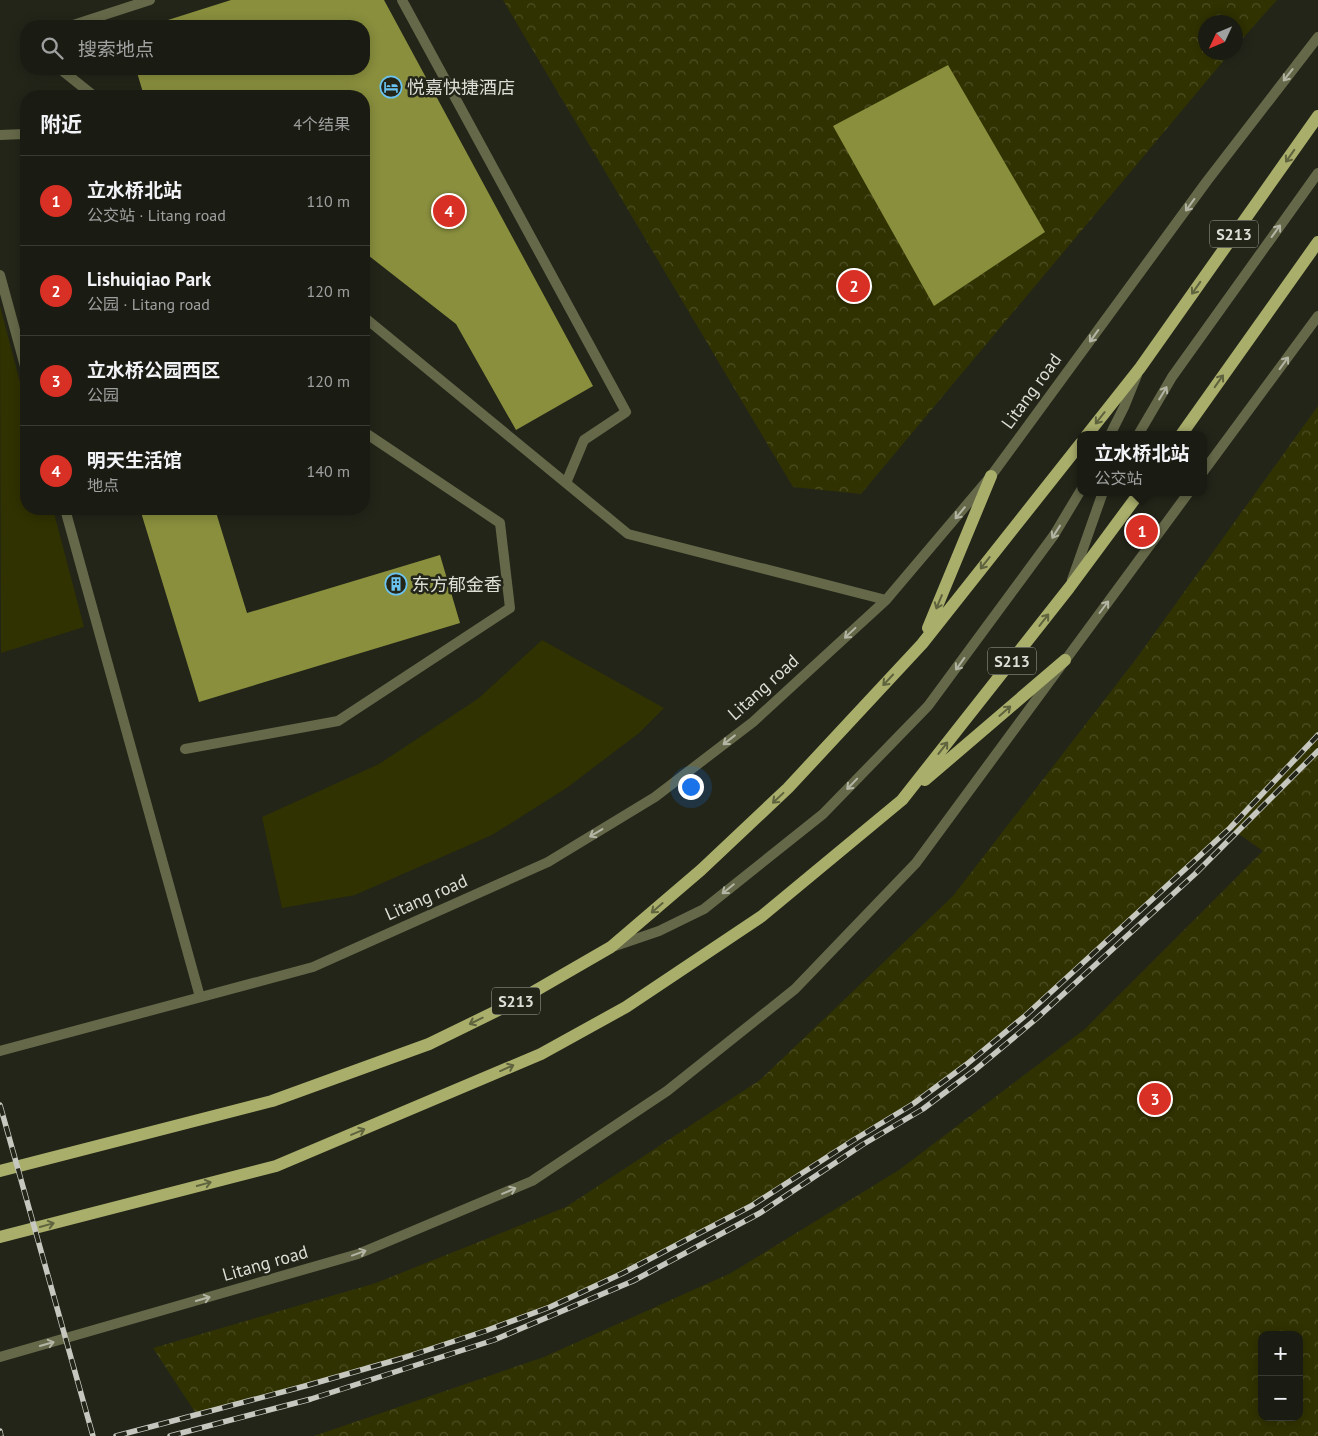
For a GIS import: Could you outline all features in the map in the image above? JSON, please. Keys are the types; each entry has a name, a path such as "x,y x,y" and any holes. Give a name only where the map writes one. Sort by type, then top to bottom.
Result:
{"main road":[{"name":"S213","path":"1090,431 1140,368 1318,116"},
{"path":"1184,431 1318,242"},
{"name":"S213","path":"0,1171 272,1101 429,1044 521,999 611,947 701,870 788,788 922,644 1077,448"},
{"path":"922,644 991,476"},
{"name":"S213","path":"0,1238 276,1166 541,1054 626,1007 762,916 902,800 1069,588 1137,496"},
{"path":"902,800 1065,660"}],"street":[{"path":"88,20 150,0"},
{"path":"402,0 626,412 584,440 566,484"},
{"name":"Litang road","path":"0,1051 313,967 548,862 655,797 745,728 886,600 991,476 1207,181 1318,37"},
{"path":"68,75 86,90"},
{"path":"0,135 20,134"},
{"path":"1140,431 1172,377 1318,174"},
{"path":"0,275 20,348"},
{"path":"1207,467 1318,316"},
{"path":"370,322 628,534 886,600"},
{"path":"1112,431 1140,368"},
{"path":"185,749 338,721 510,608 500,523 370,436"},
{"path":"611,947 659,931 704,909 823,814 928,706 1054,536 1077,496"},
{"path":"1069,588 1102,496"},
{"name":"Litang road","path":"0,1357 358,1254 532,1181 667,1091 795,989 916,863 1186,496"},
{"path":"67,515 200,997"}],"green space":[{"path":"503,0 1277,0 1243,38 1243,15 1198,15 1198,60 1224,60 861,494 793,487"},
{"path":"0,306 20,382 20,515 55,515 84,627 1,653"},
{"path":"1318,406 1318,1436 314,1436 544,1357 731,1273 899,1170 1085,1029 1263,851 1230,828 1026,1015 967,1064 913,1104 751,1206 623,1273 550,1307 403,1358 197,1415 153,1348 376,1283 566,1207 760,1080 953,896 1136,659"},
{"path":"542,640 664,708 639,733 568,787 492,835 355,895 282,908 262,817 379,764 479,698"}],"building":[{"path":"231,0 384,0 593,386 516,430 456,324 370,257 370,90 142,90 138,75 370,75 370,20 168,20"},
{"path":"948,65 1045,232 934,306 833,126"},
{"name":"东方郁金香","path":"142,515 217,515 247,613 440,555 460,623 199,702"}],"railway":[{"path":"116,1436 305,1386 403,1358 485,1331 550,1307 623,1273 751,1206 913,1104 967,1064 1026,1015 1230,828 1318,735"},
{"path":"170,1436 311,1399 494,1340 633,1281 760,1213 862,1145 923,1109 975,1070 1036,1019 1195,874 1318,751"},
{"path":"0,1105 93,1436"},
{"path":"0,1431 1,1436"}],"place":[{"name":"悦嘉快捷酒店","path":"391,87"},
{"name":"明天生活馆","path":"449,211"},
{"name":"Lishuiqiao Park","path":"854,286"},
{"name":"立水桥北站","path":"1142,531"},
{"name":"东方郁金香","path":"396,584"},
{"name":"立水桥公园西区","path":"1155,1099"}]}
